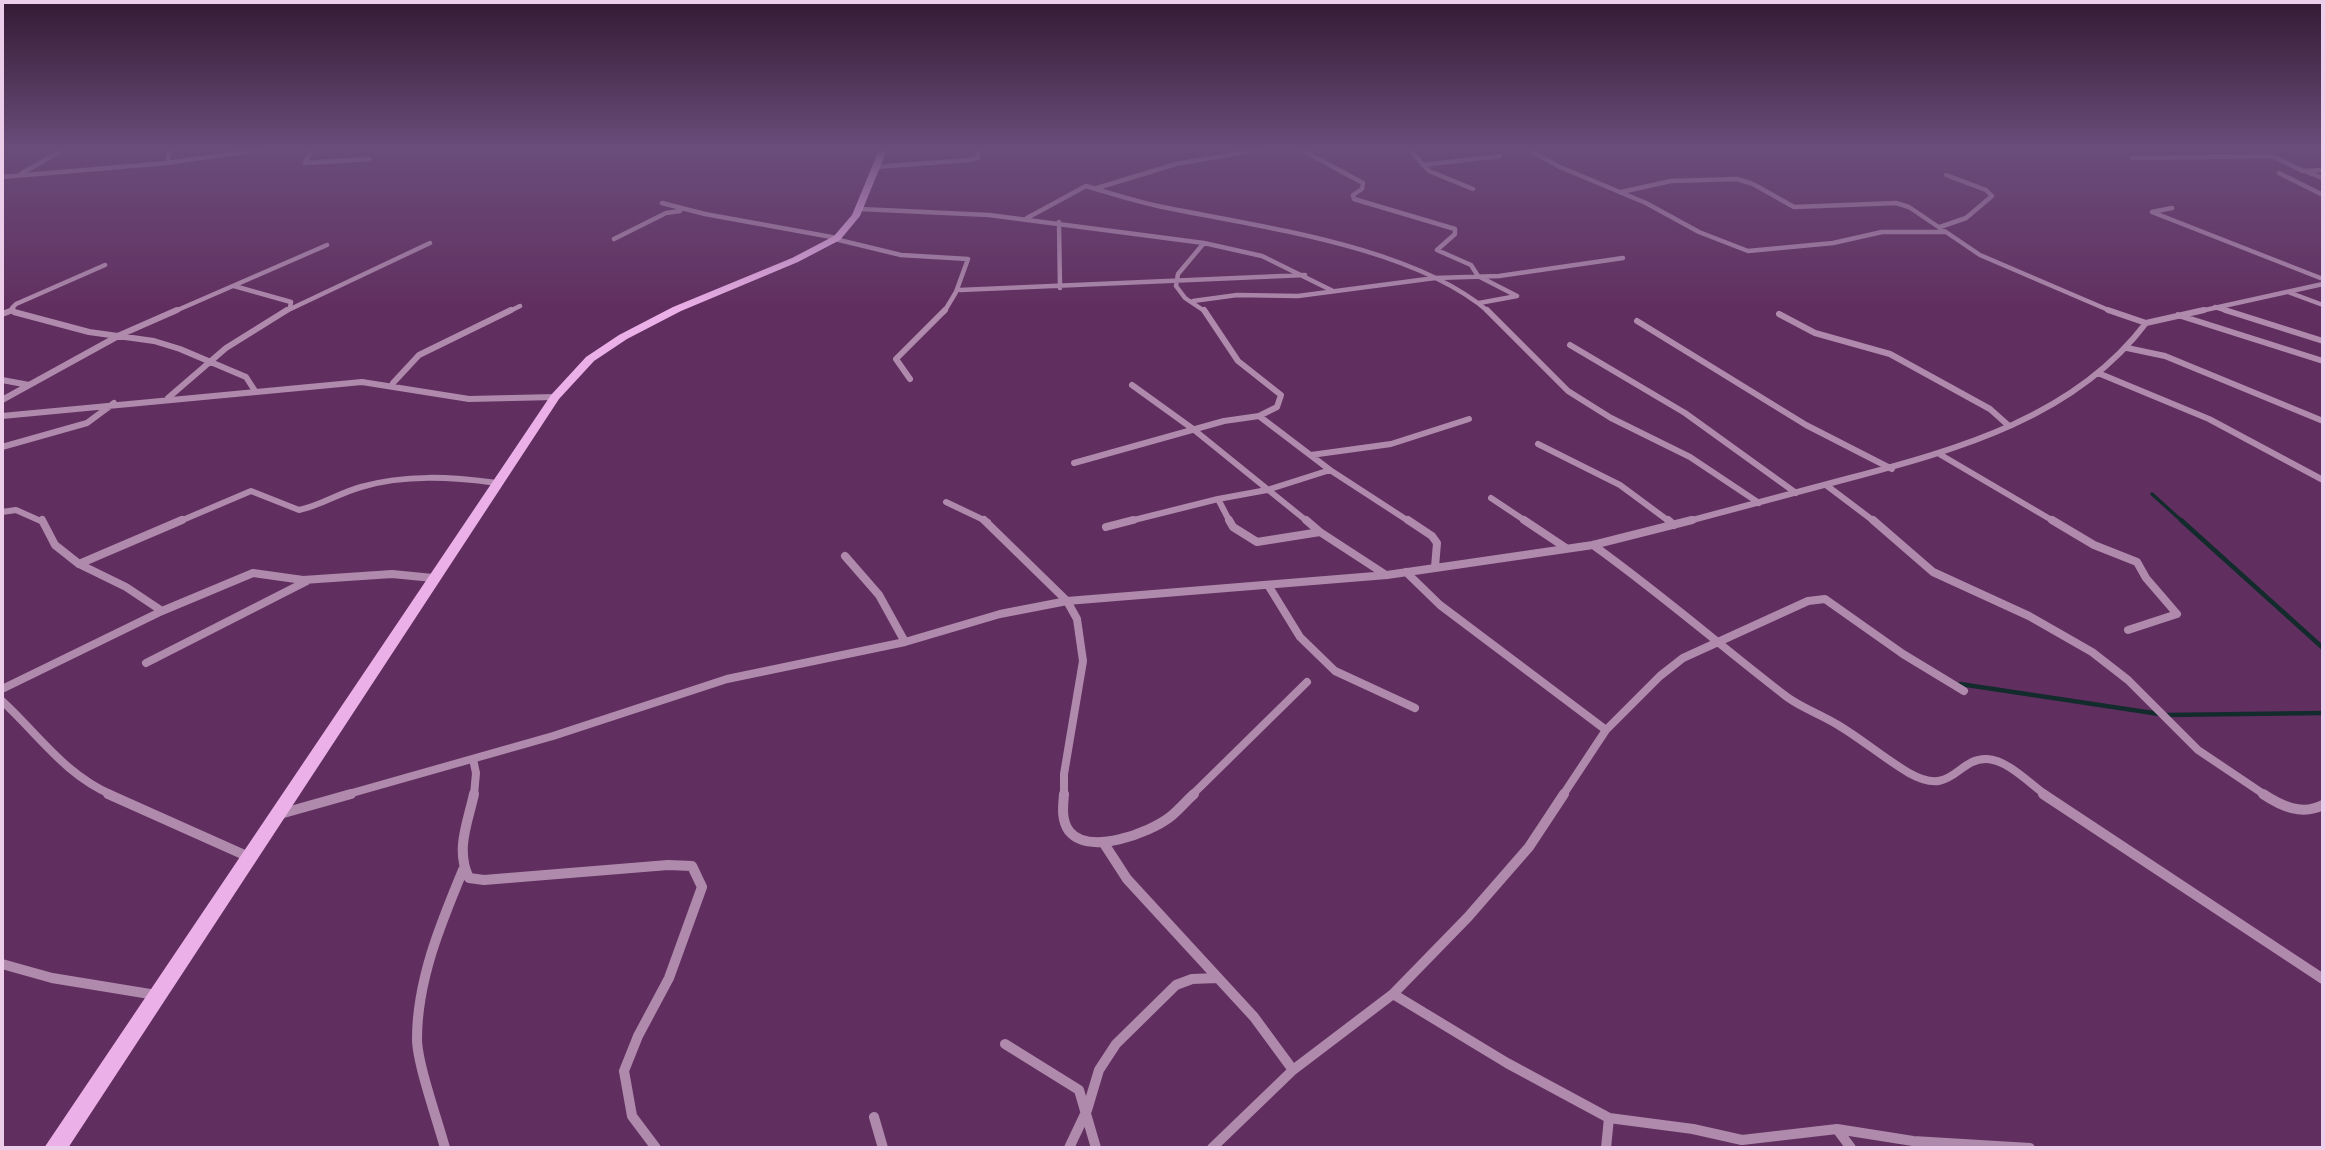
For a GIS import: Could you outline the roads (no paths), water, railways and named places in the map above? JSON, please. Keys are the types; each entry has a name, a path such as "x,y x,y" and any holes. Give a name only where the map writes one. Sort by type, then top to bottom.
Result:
{"main road":[{"path":"55,1148 555,397 580,368 623,337 677,309 795,260 836,239 849,227 862,204"}],"street":[{"path":"664,204 684,210 836,239 901,256 968,259 960,290 943,315 896,359 911,379"},
{"path":"1027,218 1051,204"},
{"path":"1149,204 1317,239 1374,255 1435,278 1479,303 1506,326 1568,391 1611,418 1690,457 1759,503"},
{"path":"1370,204 1455,229 1455,234 1437,250 1471,265 1478,276 1518,294 1479,303"},
{"path":"1644,204 1699,232 1748,251 1825,244 1882,232 1946,232"},
{"path":"1788,204 1794,207 1879,204"},
{"path":"1898,204 1909,207 1980,255 2093,305 2147,323 2323,281"},
{"path":"1940,227 1966,218 1983,204"},
{"path":"860,209 901,208 1027,218 1203,243 1262,256 1335,292"},
{"path":"2172,208 2152,212 2323,281"},
{"path":"614,239 666,213 684,210"},
{"path":"1059,222 1060,288"},
{"path":"168,399 207,361 238,338 289,308 430,243"},
{"path":"1175,281 1203,243"},
{"path":"2,400 120,335 327,245"},
{"path":"1192,302 1237,295 1298,296 1435,278 1570,268 1623,258"},
{"path":"14,312 12,309 16,304 105,265"},
{"path":"960,290 1060,288 1305,275"},
{"path":"1074,463 1193,429 1259,416 1277,407 1281,395 1238,361 1208,313 1185,298 1175,281"},
{"path":"234,286 291,302 289,308"},
{"path":"2286,291 2323,305"},
{"path":"393,383 419,355 520,306"},
{"path":"2215,307 2323,341"},
{"path":"2,314 14,312 89,332 120,335 180,349 246,377 255,391"},
{"path":"1779,314 1815,333 1890,354 1990,409 2009,426"},
{"path":"2178,314 2323,361"},
{"path":"1637,321 1806,425 1892,469"},
{"path":"277,816 473,759 727,679 905,642 1000,614 1067,601 1387,575 1593,545 1892,469 1941,455 2053,406 2127,348 2147,323"},
{"path":"1570,345 1685,413 1796,493"},
{"path":"2127,348 2165,356 2323,421"},
{"path":"2098,373 2219,424 2323,480"},
{"path":"2,380 30,385"},
{"path":"2,416 114,403 362,382 393,383 423,392 472,399 555,397"},
{"path":"1132,385 1193,429 1320,532 1387,575"},
{"path":"2,447 87,423 114,403"},
{"path":"1259,416 1331,470 1432,536 1437,543 1435,567"},
{"path":"1310,455 1340,455 1406,440 1469,419"},
{"path":"1538,444 1620,485 1674,525"},
{"path":"1941,455 2094,545 2137,562 2146,578 2178,614 2128,630"},
{"path":"1106,527 1218,499 1267,490 1331,470"},
{"path":"79,564 251,491 260,491 289,510 302,509 344,492 375,484 426,476 457,476 497,482"},
{"path":"1826,485 1933,572 2029,616 2092,652 2128,680 2198,750 2281,806 2311,811 2323,805"},
{"path":"1491,498 1567,548"},
{"path":"1218,499 1233,527 1257,542 1320,532"},
{"path":"946,502 988,523 1067,601 1077,619 1083,661 1064,774 1063,819 1068,830 1078,839 1103,842 1132,837 1170,817 1307,682"},
{"path":"2,512 16,510 41,520 55,545 79,564 126,587 162,611"},
{"path":"1593,545 1641,579 1790,699 1837,724 1911,774 1931,782 1943,781 1979,760 1989,759 2003,764 2090,828 2322,977"},
{"path":"845,556 879,595 905,642"},
{"path":"1406,572 1440,605 1606,730"},
{"path":"2,689 162,611 253,573 311,579 392,574 433,578"},
{"path":"146,663 311,579"},
{"path":"1268,585 1300,637 1335,671 1415,708"},
{"path":"1212,1148 1293,1070 1393,994 1468,917 1528,847 1606,730 1683,658 1808,601 1825,599 1903,654 1964,691"},
{"path":"2,701 31,728 52,756 102,791 250,857"},
{"path":"473,759 478,777 461,857 463,870 469,878 484,880 668,865 692,866 702,887 669,978 638,1036 624,1072 632,1116 656,1148"},
{"path":"1103,842 1128,879 1254,1017 1293,1070"},
{"path":"445,1148 417,1041 425,979 438,931 463,870"},
{"path":"2,964 52,978 157,995"},
{"path":"1069,1148 1087,1110 1099,1070 1116,1044 1176,985 1192,979 1217,978"},
{"path":"1393,994 1507,1063 1609,1118 1693,1129 1742,1139 1838,1129 1913,1141 2030,1148"},
{"path":"1005,1044 1079,1090 1096,1148"},
{"path":"874,1117 883,1148"},
{"path":"1606,1148 1609,1118"},
{"path":"1838,1129 1852,1148"}],"waterway":[{"path":"2152,494 2183,522"},
{"path":"2181,520 2323,648"},
{"path":"1960,684 2166,715 2323,713"}]}
